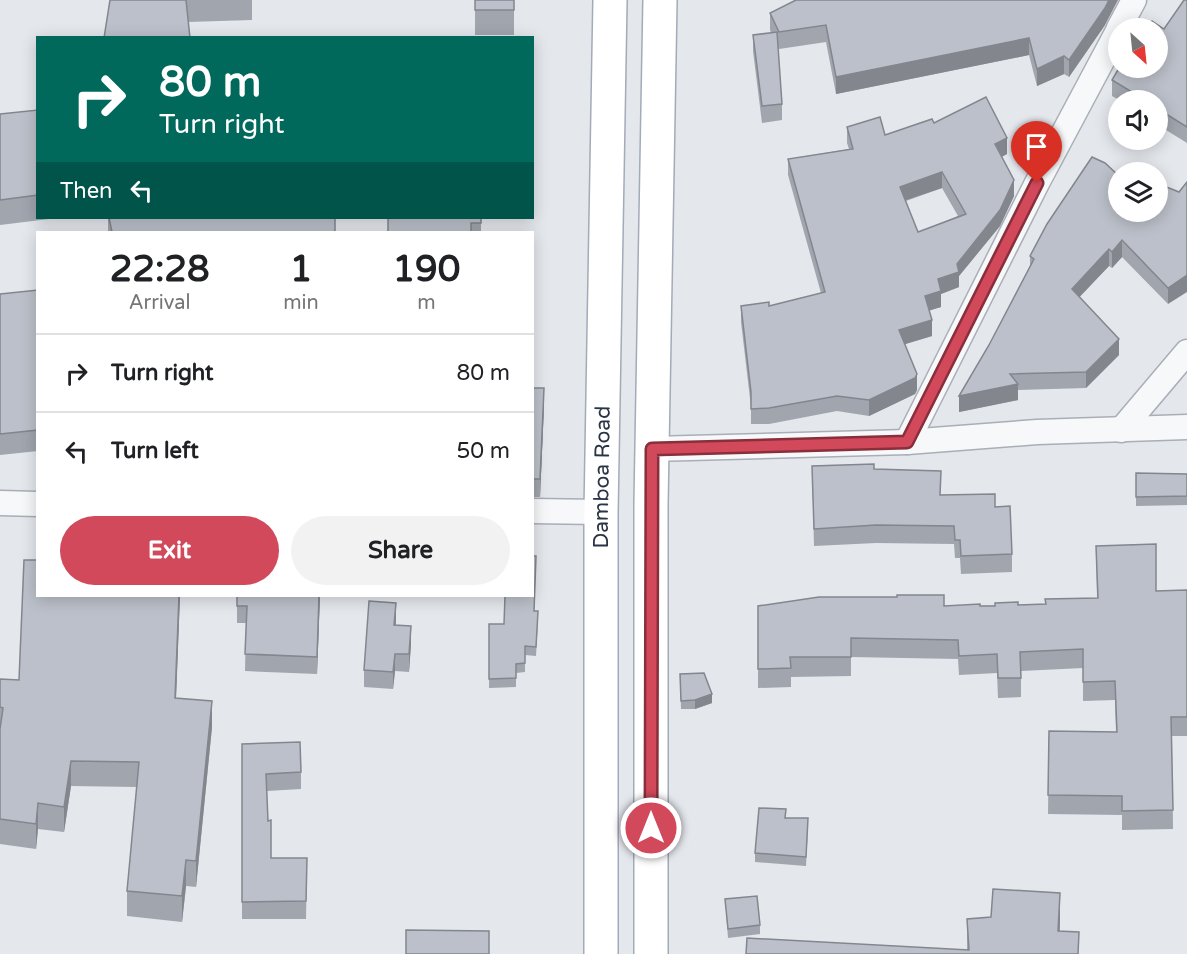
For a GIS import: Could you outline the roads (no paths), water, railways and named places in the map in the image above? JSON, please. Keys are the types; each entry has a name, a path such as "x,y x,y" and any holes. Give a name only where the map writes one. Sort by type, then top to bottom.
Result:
{"main road":[{"name":"Damboa Road","path":"601,954 601,513 610,0"},
{"path":"651,954 652,449 660,0"}],"street":[{"path":"1125,18 1134,0"},
{"path":"907,442 1037,183 1108,50"},
{"path":"1121,430 1187,352"},
{"path":"652,449 907,442 1036,432 1187,427"},
{"path":"0,503 36,504"},
{"path":"534,511 601,513"}]}
